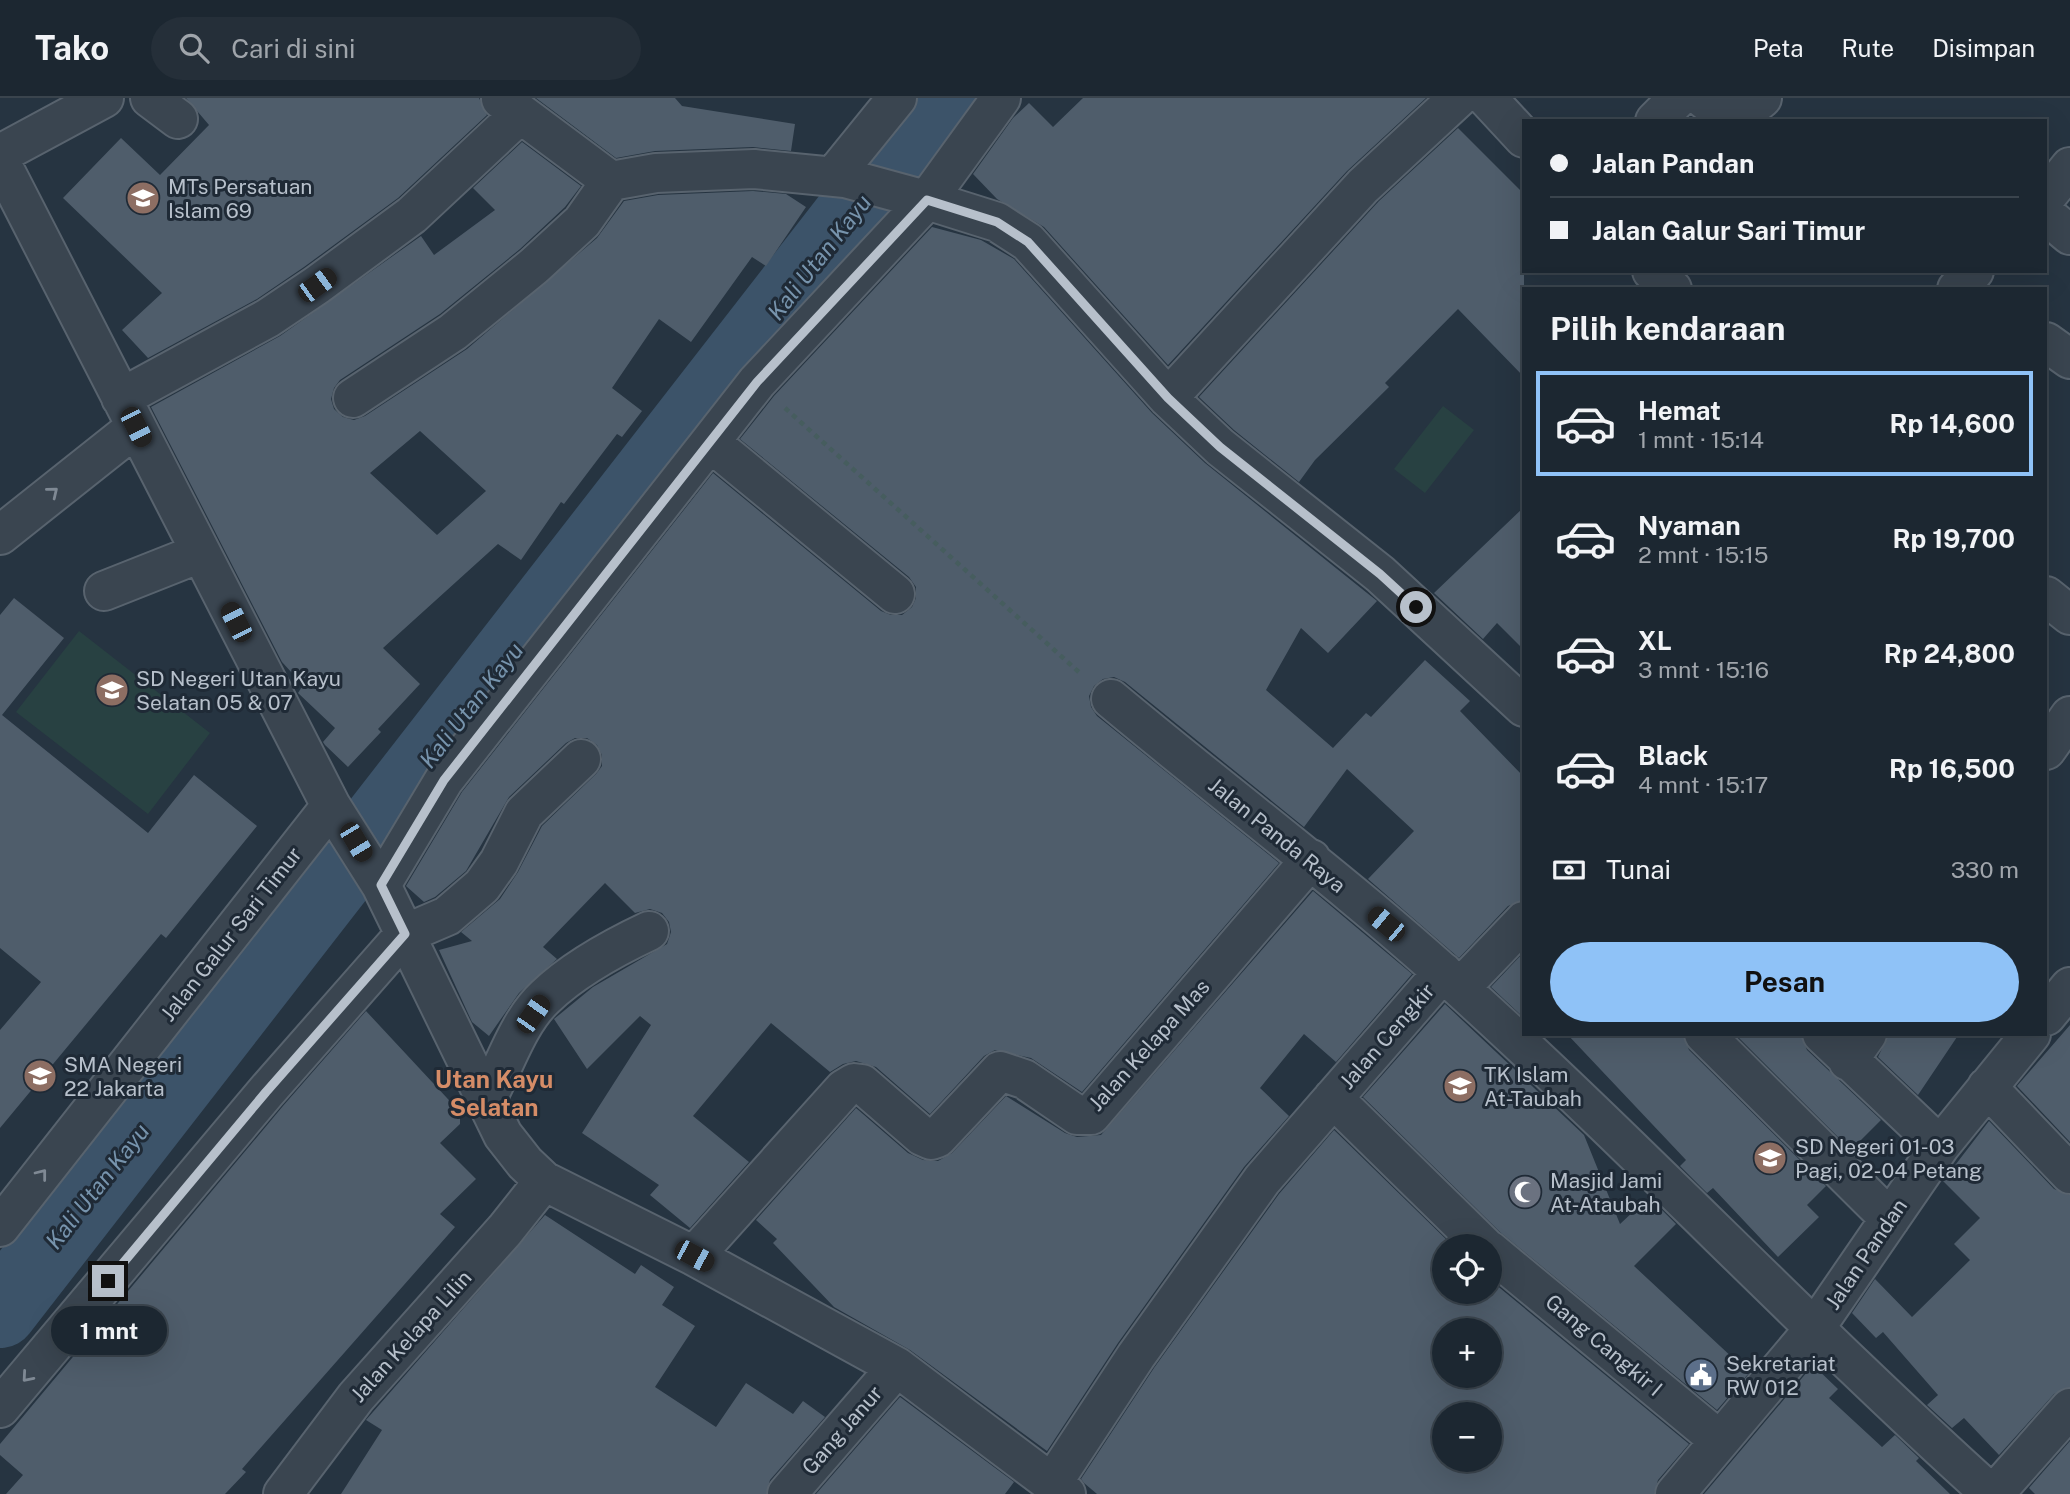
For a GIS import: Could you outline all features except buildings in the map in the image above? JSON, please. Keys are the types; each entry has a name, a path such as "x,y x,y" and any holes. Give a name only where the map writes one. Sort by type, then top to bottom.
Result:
{"street":[{"path":"0,154 104,98"},
{"path":"839,177 897,98"},
{"path":"378,880 444,780 757,382 925,199 1001,98"},
{"path":"1168,398 1363,186 1458,98"},
{"path":"1487,98 1522,136"},
{"path":"1657,119 1678,98"},
{"path":"1703,98 1730,119"},
{"path":"1736,119 1762,98"},
{"path":"0,535 128,412 317,285 412,215 510,107 611,181"},
{"path":"0,161 338,816 378,880 503,1135 524,1163 544,1181 694,1256 897,1367 1059,1488"},
{"path":"2047,196 2070,167"},
{"path":"353,398 453,332 534,267 582,222 611,181 656,173 754,169 839,177 925,199 997,222 1028,242 1168,398 1220,447 1380,574 1522,705"},
{"path":"2047,216 2070,235"},
{"path":"1654,273 1670,287"},
{"path":"2047,343 2070,359"},
{"path":"710,442 895,594"},
{"path":"103,591 200,553"},
{"path":"2047,597 2070,615"},
{"name":"Jalan Panda Raya","path":"1111,699 1223,792 1311,859 1452,980"},
{"path":"2047,749 2070,716"},
{"path":"0,1408 266,1092 405,934 447,916 482,886 499,862 524,813 581,759"},
{"name":"Jalan Galur Sari Timur","path":"0,1227 338,816"},
{"name":"Jalan Kelapa Mas","path":"694,1256 844,1088 854,1083 862,1084 922,1136 931,1140 937,1138 1000,1071 1024,1079 1077,1115 1091,1115 1311,859"},
{"path":"1452,980 1522,923"},
{"path":"486,1100 522,1030 544,998 617,947 649,930"},
{"name":"Jalan Cengkir","path":"1059,1488 1136,1356 1262,1180 1333,1098 1452,980 1556,1076 1815,1328 1997,1490"},
{"path":"2047,1015 2070,987"},
{"path":"1706,1036 1890,1219"},
{"name":"Jalan Pandan","path":"1675,1494 1815,1328 1940,1146 2029,1036"},
{"path":"1846,1043 1940,1146"},
{"path":"1987,1087 2070,1174"},
{"path":"1333,1098 1472,1234"},
{"name":"Jalan Kelapa Lilin","path":"283,1494 356,1397 505,1230 544,1181"},
{"name":"Gang Cangkir I","path":"1502,1261 1719,1440"},
{"name":"Gang Janur","path":"787,1494 897,1367"},
{"path":"1997,1490 2070,1408"}],"path":[{"path":"757,382 901,516 1111,699"}],"green space":[{"path":"1443,406 1474,430 1425,493 1394,469"},
{"path":"79,631 210,733 148,814 16,712"}],"waterway":[{"name":"Kali Utan Kayu","path":"0,1311 942,98"}],"place":[{"name":"MTs Persatuan Islam 69","path":"143,198"},
{"name":"SD Negeri Utan Kayu Selatan 05 & 07","path":"112,690"},
{"name":"SMA Negeri 22 Jakarta","path":"40,1076"},
{"name":"TK Islam At-Taubah","path":"1460,1086"},
{"name":"SD Negeri 01-03 Pagi, 02-04 Petang","path":"1770,1158"},
{"name":"Masjid Jami At-Ataubah","path":"1525,1192"},
{"name":"Sekretariat RW 012","path":"1701,1375"}],"district":[{"name":"Utan Kayu Selatan","path":"494,1093"}],"route":[{"path":"108,1281 266,1092 405,934 381,885 444,780 757,382 927,200 949,204 997,222 1028,242 1168,398 1220,447 1380,574 1416,607"}]}
